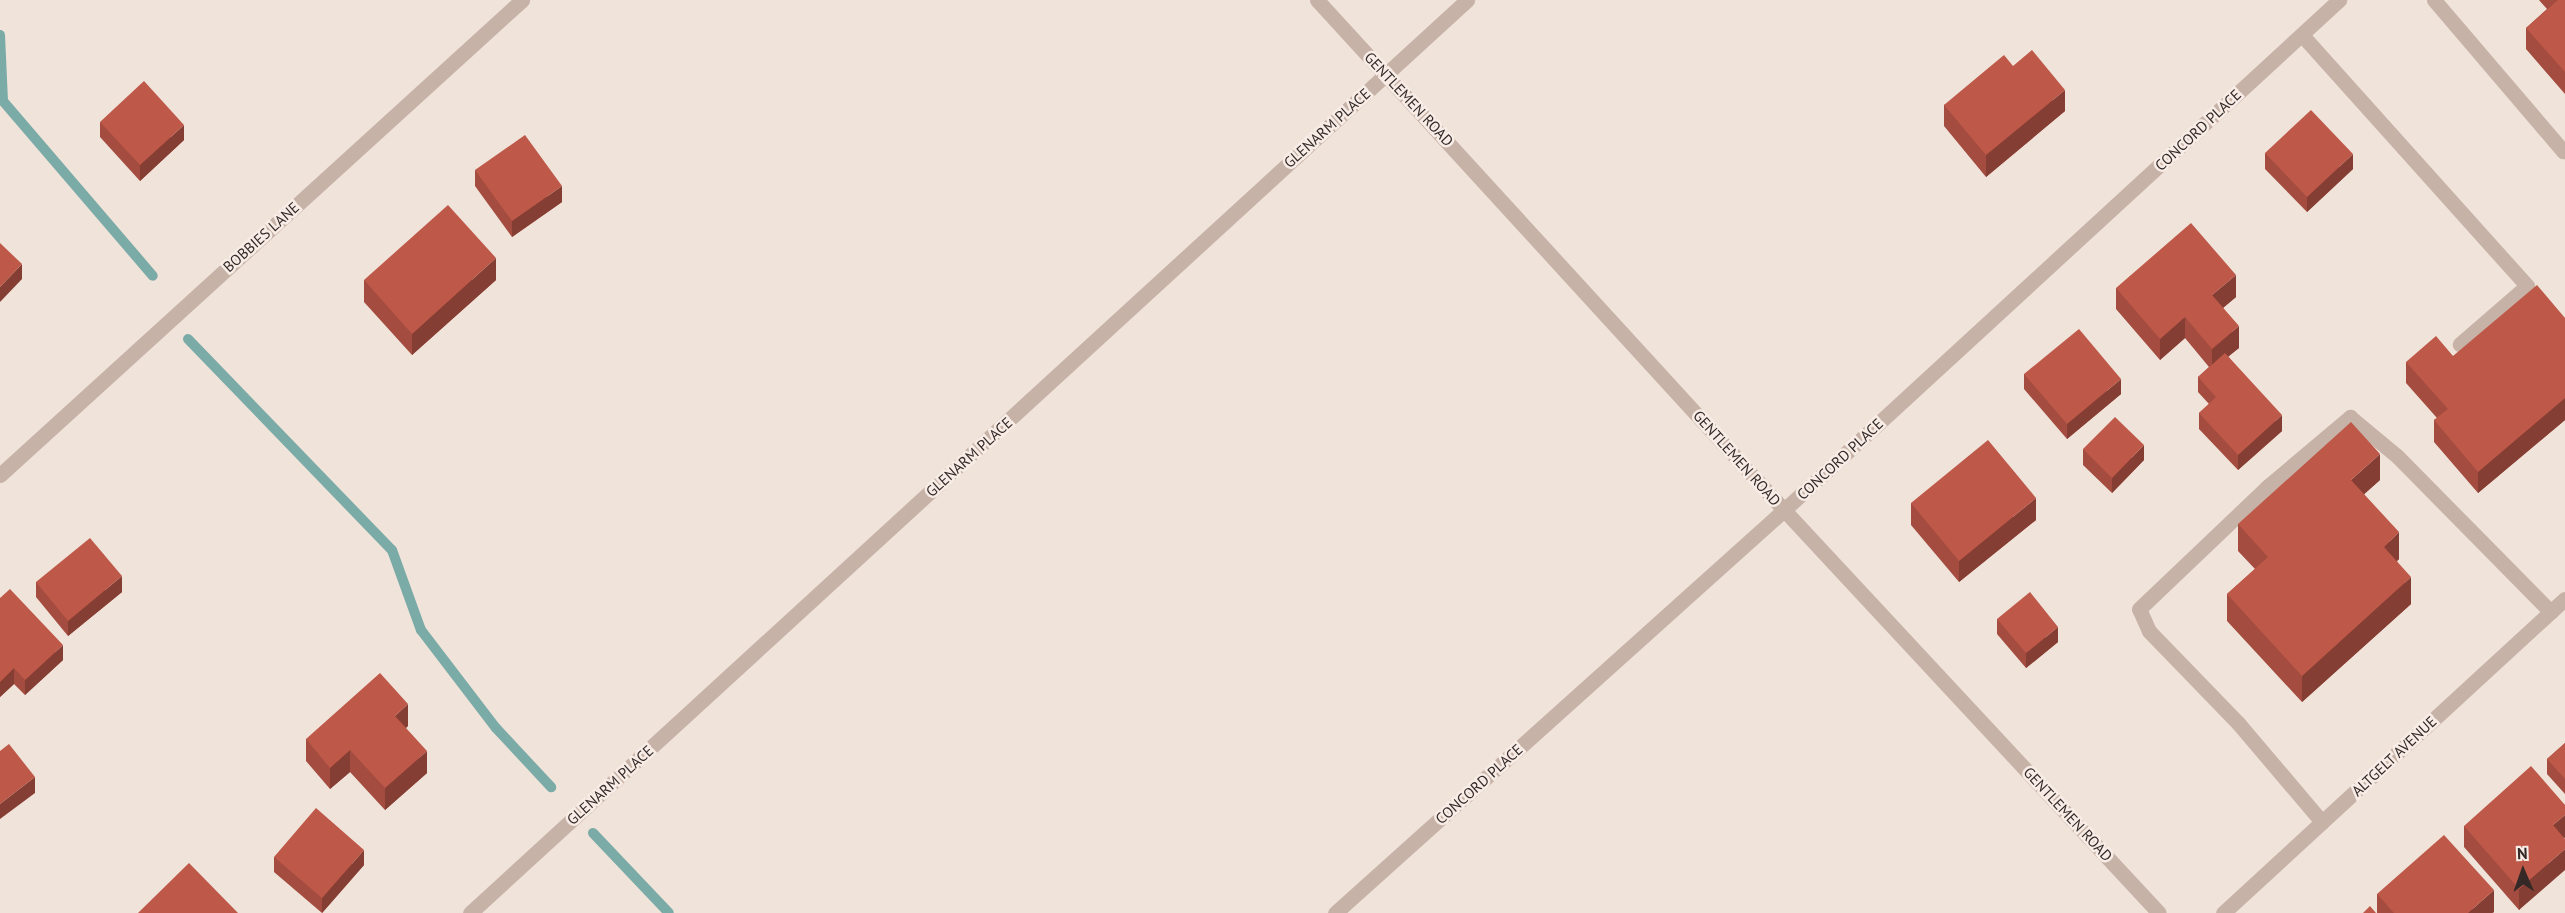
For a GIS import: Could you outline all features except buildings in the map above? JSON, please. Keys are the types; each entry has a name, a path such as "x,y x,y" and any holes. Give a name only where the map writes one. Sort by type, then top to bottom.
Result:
{"street":[{"name":"BOBBIES LANE","path":"0,474 522,0"},
{"name":"GENTLEMEN ROAD","path":"1317,0 1784,510 2159,913"},
{"name":"GLENARM PLACE","path":"470,913 1467,0"},
{"name":"CONCORD PLACE","path":"1335,913 1784,510 2340,0"},
{"path":"2434,0 2563,151 2565,149"},
{"path":"2302,35 2527,286 2460,344"},
{"path":"2322,822 2238,723 2149,631 2139,609 2259,494 2349,417 2397,456 2551,612"},
{"name":"ALTGELT AVENUE","path":"2223,913 2565,599"}],"waterway":[{"path":"0,35 3,101 153,276"},
{"path":"188,339 392,550 421,630 496,728 551,787"},
{"path":"593,833 669,913"}]}
